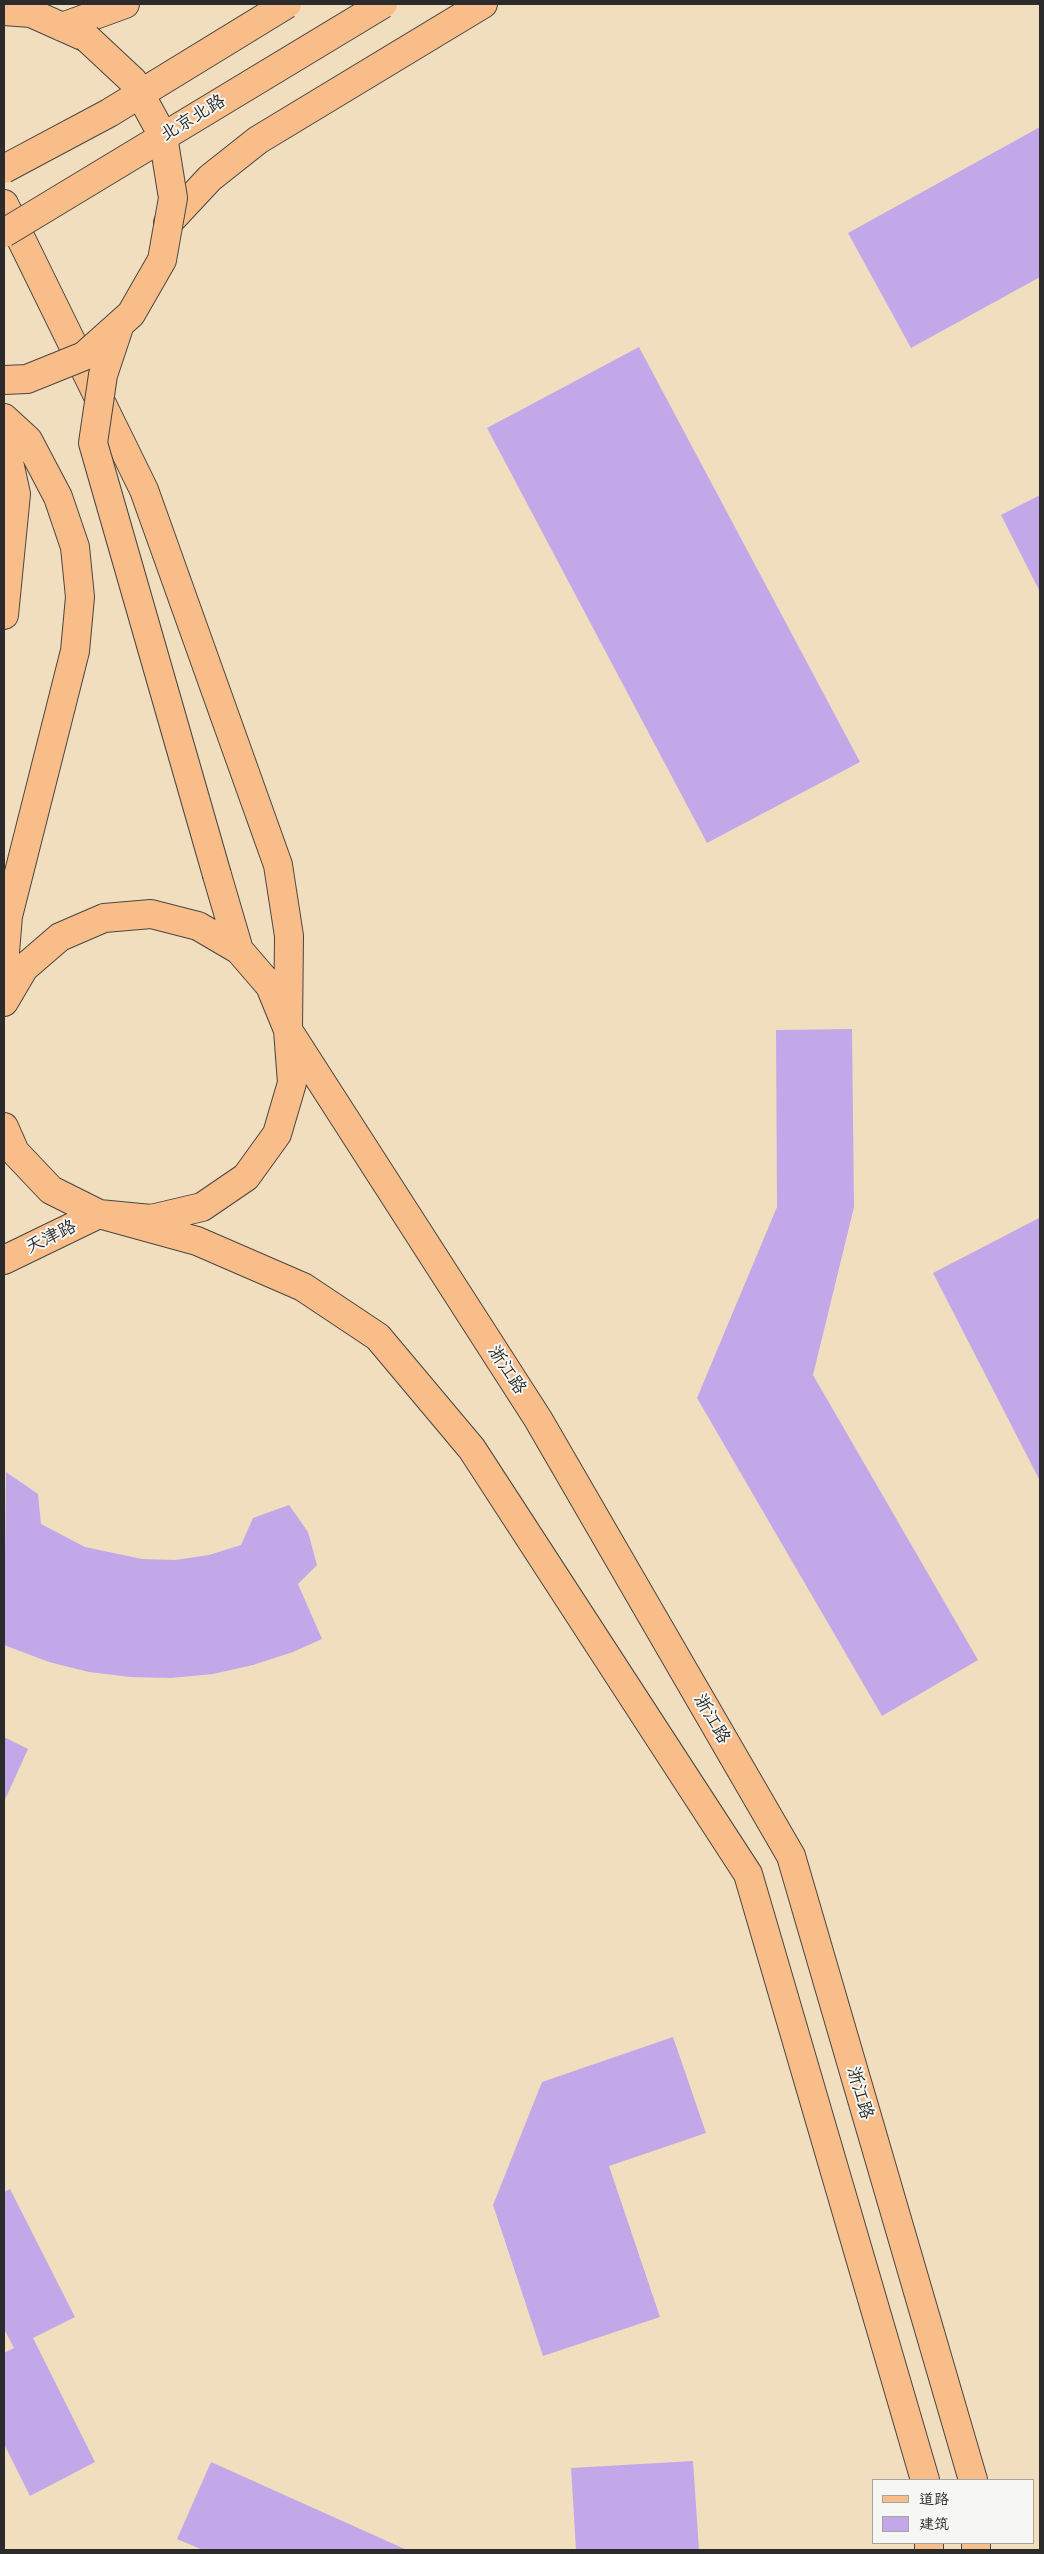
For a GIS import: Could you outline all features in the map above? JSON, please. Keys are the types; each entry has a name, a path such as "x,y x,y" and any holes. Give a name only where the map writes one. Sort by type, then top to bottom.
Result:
{"main road":[{"path":"62,27 125,4"},
{"path":"4,169 109,113 287,4"},
{"name":"北京北路","path":"4,233 382,4"},
{"path":"168,223 210,178 258,140 483,4"},
{"path":"4,11 31,13 87,38 133,81 163,136 173,198 162,260 131,314 84,356 27,379 4,380"},
{"path":"4,204 144,490 278,865 289,936 288,1030 292,1084 278,1134 246,1177 202,1207 152,1220 99,1214"},
{"path":"120,324 103,375 93,443 238,950"},
{"path":"4,418 28,440 58,497 75,547 80,597 75,651 8,916 4,964"},
{"path":"4,439 16,494 4,615"},
{"path":"4,1002 24,968 60,937 104,918 151,914 198,926 238,950 270,986 288,1030"},
{"name":"浙江路","path":"288,1030 538,1419 791,1856 973,2479"},
{"path":"4,1127 14,1152 51,1190 99,1214 197,1241 303,1287 378,1337 478,1457 748,1874 924,2479"},
{"name":"天津路","path":"4,1260 99,1214"}],"building":[{"path":"1040,127 1040,277 911,348 848,233"},
{"path":"639,347 860,762 707,843 487,428"},
{"path":"1040,495 1040,592 1001,515"},
{"path":"852,1029 854,1207 813,1375 978,1660 882,1716 697,1398 777,1207 776,1030"},
{"path":"1039,1218 1040,1221 1040,1481 933,1273"},
{"path":"6,1472 38,1494 41,1524 85,1547 142,1559 175,1560 209,1555 241,1545 253,1518 289,1505 308,1532 317,1565 298,1584 322,1639 293,1652 253,1665 213,1674 171,1678 130,1677 89,1672 49,1662 4,1645"},
{"path":"4,1737 28,1749 4,1802"},
{"path":"673,2037 706,2133 609,2166 660,2317 543,2356 493,2205 542,2082"},
{"path":"10,2189 75,2317 33,2338 95,2462 30,2496 4,2444 4,2353 14,2348 4,2329 4,2192"},
{"path":"693,2461 699,2550 576,2550 571,2468"},
{"path":"211,2462 407,2550 203,2550 177,2539"}]}
